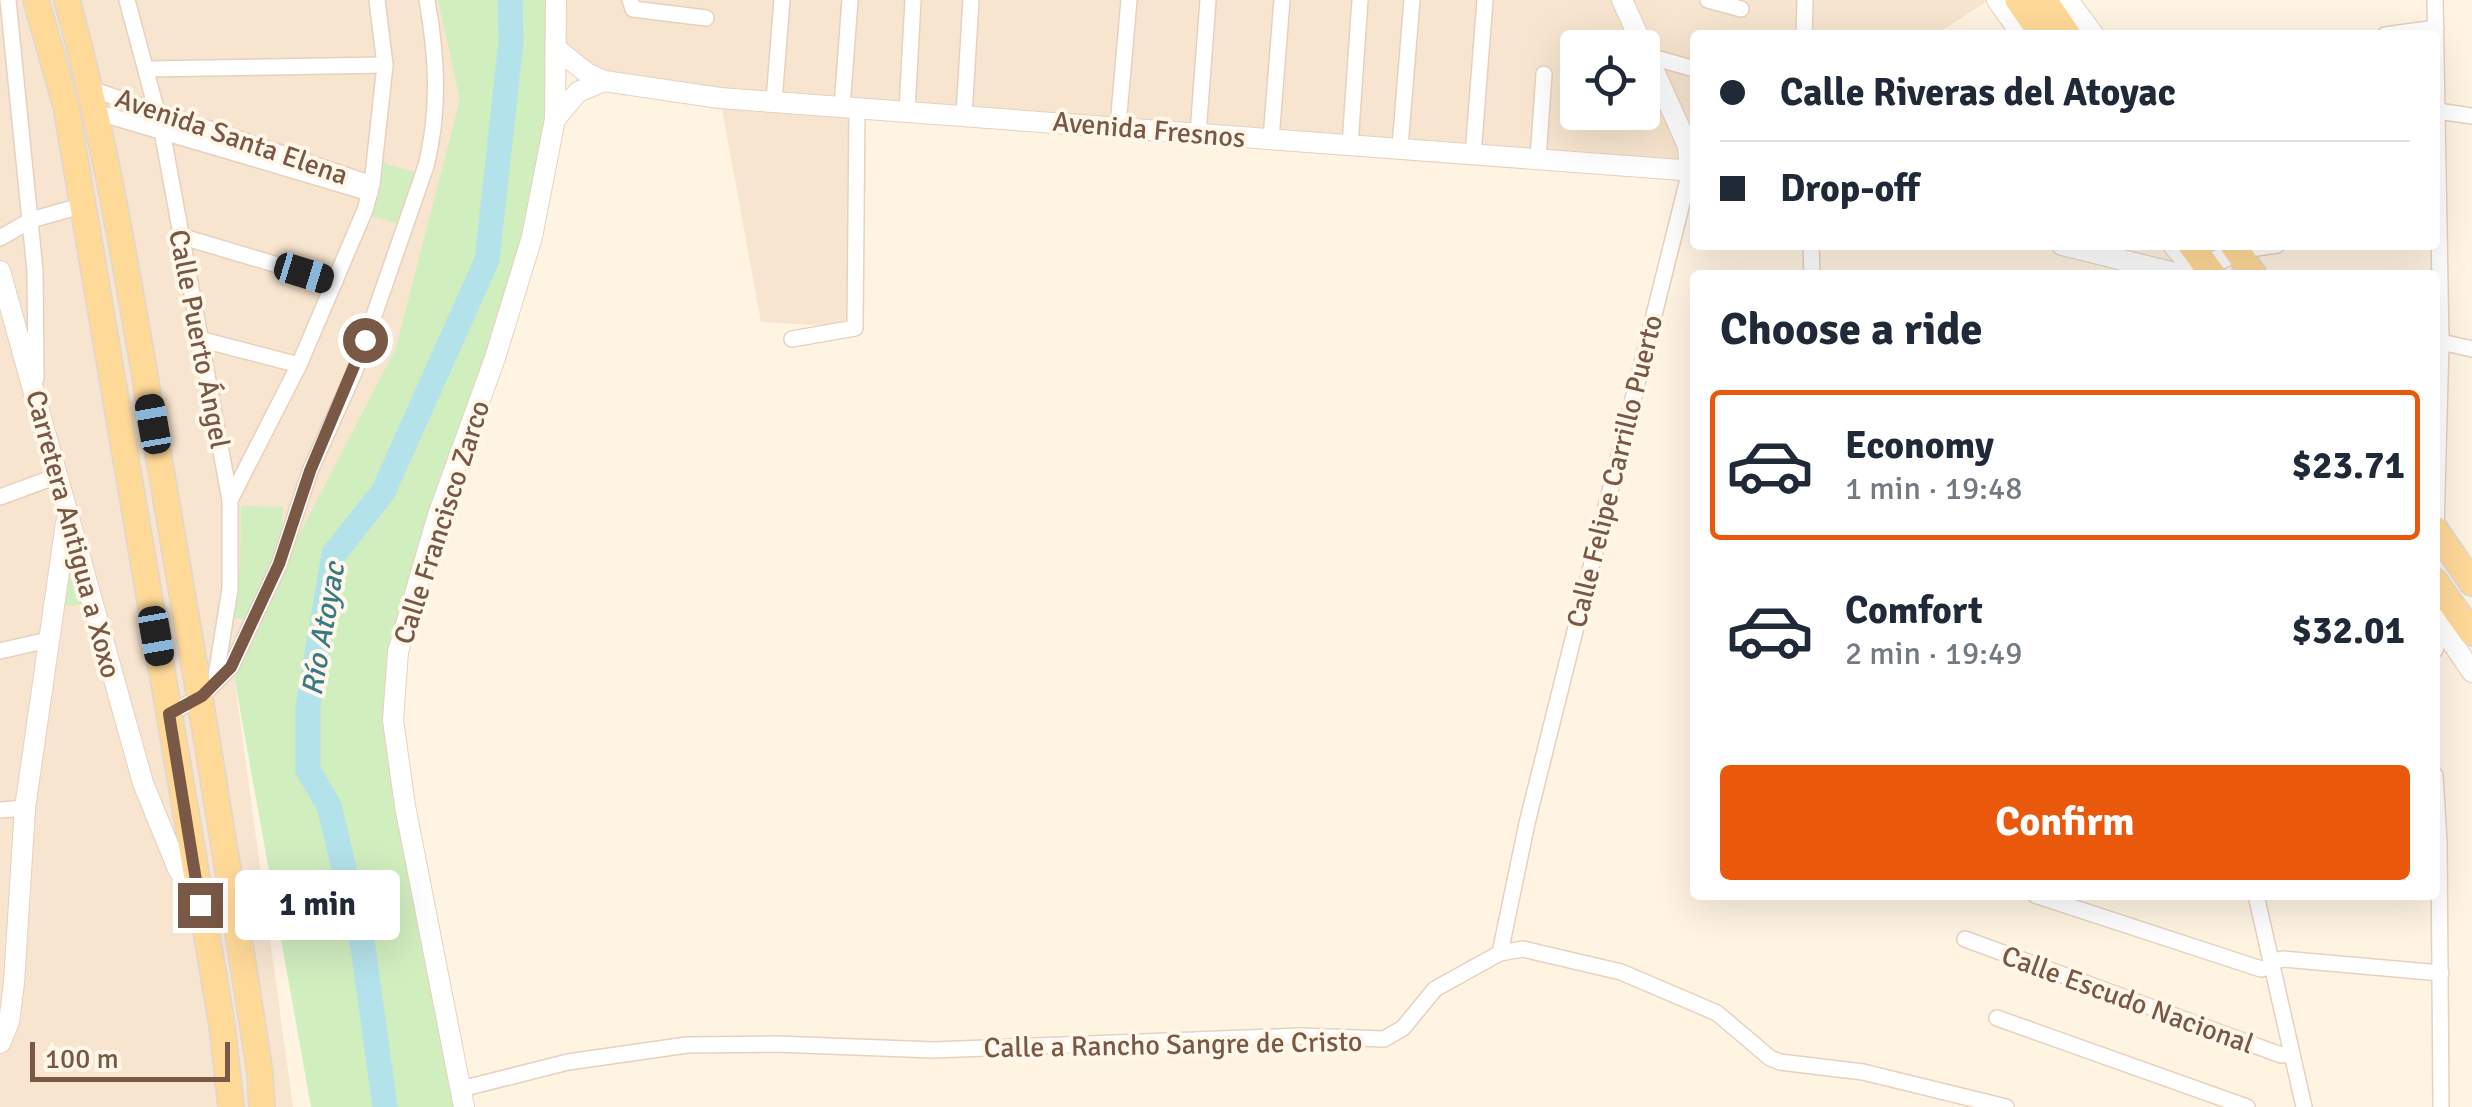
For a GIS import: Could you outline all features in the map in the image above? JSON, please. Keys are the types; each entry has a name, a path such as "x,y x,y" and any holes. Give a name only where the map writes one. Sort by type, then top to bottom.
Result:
{"main road":[{"path":"36,0 66,106 84,205 222,1025 231,1107"},
{"path":"67,0 94,100 116,206 208,689 262,1107"},
{"path":"2018,0 2039,30"},
{"path":"2044,0 2065,30"},
{"path":"2440,536 2472,583"},
{"path":"2440,589 2472,633"}],"street":[{"path":"8,0 35,271 36,398"},
{"name":"Calle Puerto Ángel","path":"127,0 162,131 230,500 230,589 208,689"},
{"path":"230,500 299,365 371,189 384,65 377,0"},
{"path":"169,714 208,689 231,667 279,564 310,471 354,372 426,166 434,132 438,82 426,0"},
{"name":"Calle Francisco Zarco","path":"462,1098 405,806 393,720 398,652 438,515 496,358 532,237 556,119 556,0"},
{"path":"630,0 633,10 706,18"},
{"path":"774,102 782,0"},
{"path":"792,339 855,328 850,0"},
{"path":"907,110 913,0"},
{"path":"964,115 971,0"},
{"path":"1118,126 1129,0"},
{"path":"1198,134 1208,0"},
{"path":"1270,138 1282,0"},
{"path":"1350,145 1360,0"},
{"path":"1400,148 1412,0"},
{"path":"1473,154 1485,0"},
{"name":"Calle Felipe Carrillo Puerto","path":"1622,0 1636,30"},
{"path":"1708,0 1741,9"},
{"path":"1804,0 1804,30"},
{"path":"1998,0 2019,30"},
{"path":"2068,0 2090,30"},
{"path":"2421,30 2436,28 2435,0"},
{"name":"Avenida Fresnos","path":"558,50 604,81 720,98 1690,171"},
{"path":"1660,60 1690,69"},
{"path":"146,69 384,65"},
{"path":"1538,160 1544,74"},
{"path":"556,119 578,92 604,81"},
{"name":"Calle Felipe Carrillo Puerto","path":"1660,83 1690,158"},
{"name":"Avenida Santa Elena","path":"94,100 157,110 371,189"},
{"name":"Avenida Santa Elena","path":"94,100 162,131 371,189"},
{"path":"2440,121 2472,116"},
{"name":"Calle Felipe Carrillo Puerto","path":"1500,953 1527,823 1690,179"},
{"path":"0,238 31,220 84,205"},
{"path":"180,236 336,282"},
{"path":"2082,250 2160,270"},
{"path":"2179,250 2200,266 2231,250"},
{"name":"Carretera Antigua a Xoxo","path":"0,271 143,783 178,869 200,905"},
{"path":"2440,326 2440,373"},
{"path":"199,339 299,365"},
{"path":"2441,342 2472,349"},
{"path":"0,496 57,476"},
{"path":"0,1043 9,1022 7,945 67,516"},
{"path":"2440,635 2472,672"},
{"path":"0,650 48,640"},
{"path":"0,810 24,808"},
{"path":"2050,900 2261,969 2284,959 2441,973"},
{"path":"2257,900 2304,1107"},
{"path":"2439,900 2441,1107"},
{"name":"Calle Escudo Nacional","path":"1965,939 2281,1056 2292,1054"},
{"path":"1500,953 1523,949 1620,972 1718,1013 1770,1058 1780,1062 1863,1072 2006,1107"},
{"name":"Calle a Rancho Sangre de Cristo","path":"462,1098 568,1062 687,1046 776,1044 934,1050 1300,1036 1384,1039 1403,1028 1435,990 1500,953"},
{"path":"1997,1018 2247,1107"}],"shaded area":[{"path":"0,0 452,0 466,90 413,344 232,662 293,1107 0,1107"},
{"path":"554,0 1989,0 1943,30 1690,30 1690,164 861,105 853,327 761,322 720,98 577,83"}],"green space":[{"path":"438,0 554,0 558,50 532,237 416,583 393,720 458,1107 311,1107 232,664 396,348 460,99"},
{"path":"382,163 418,173 403,225 367,215"},
{"path":"67,505 97,603 49,607"},
{"path":"241,506 283,507 279,565 250,621 232,617 240,565"}],"waterway":[{"name":"Río Atoyac","path":"385,1107 363,947 329,806 308,770 308,707 334,554 383,492 487,260 511,41 510,0"}],"route":[{"path":"200,905 169,714 202,696 231,667 279,564 310,471 365,340"}]}
